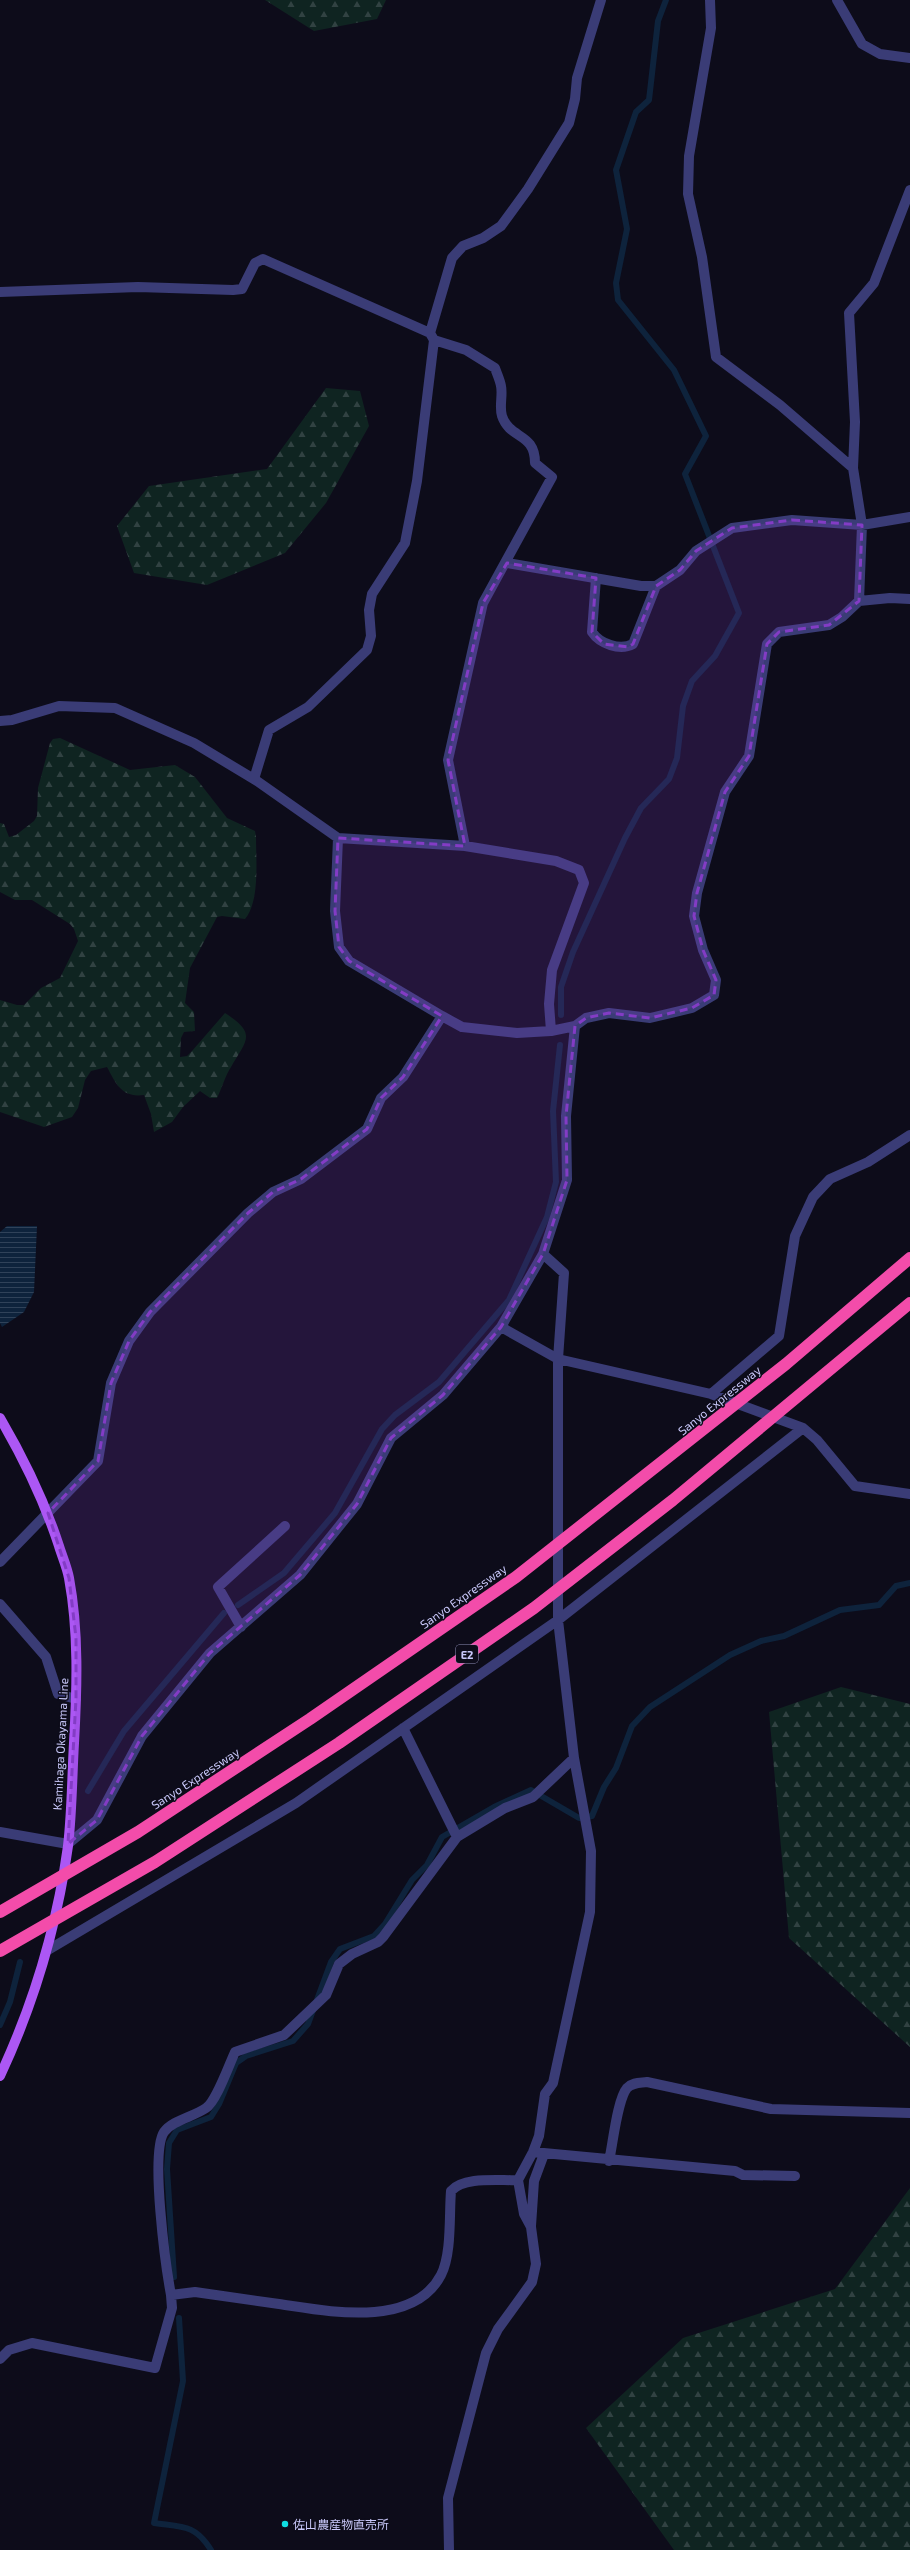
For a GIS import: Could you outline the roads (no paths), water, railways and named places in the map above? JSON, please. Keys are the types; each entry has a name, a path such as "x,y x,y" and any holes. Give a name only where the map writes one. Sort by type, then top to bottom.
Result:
{"highway":[{"name":"Sanyo Expressway","path":"5,1910 138,1832 310,1719 516,1577 658,1467 910,1258"},
{"name":"E2","path":"1,1951 155,1862 339,1743 534,1608 673,1500 905,1307"}],"main road":[{"name":"Kamihaga Okayama Line","path":"0,1418 26,1464 48,1513 69,1578 76,1638 76,1699 68,1844 60,1895 48,1950 21,2030 0,2076"}],"street":[{"path":"254,779 269,730 308,707 367,650 371,636 369,610 372,594 405,543 417,481 432,336 452,258 463,246 483,238 501,226 528,189 569,123 575,99 577,78 601,0"},
{"path":"710,0 711,28 689,156 688,194 702,257 716,357 780,405 853,468"},
{"path":"837,0 862,44 880,54 910,58"},
{"path":"859,601 862,525 853,468 855,422 849,313 874,283 910,190"},
{"path":"0,292 138,287 242,289 255,263 263,259 466,350 495,368 501,386 502,416 512,432 527,438 535,451 535,463 552,477 483,603 448,760 465,846"},
{"path":"506,563 641,586 656,586 680,570 696,550 732,528 792,520 862,525 910,518"},
{"path":"596,578 592,632 597,640 604,644 628,647 633,644 656,586"},
{"path":"338,838 335,911 339,947 349,961 462,1027 517,1033 551,1031 575,1026 586,1018 608,1013 650,1018 692,1008 714,995 716,980 703,950 694,916 697,893 725,792 749,756 767,644 778,632 829,625 842,617 859,601 890,598 910,599"},
{"path":"0,721 12,720 60,706 115,708 194,743 254,779 338,838 465,846 556,861 579,870 584,883 552,970 549,1004 551,1031"},
{"path":"0,1562 98,1461 111,1383 129,1341 150,1312 248,1213 273,1192 301,1179 367,1129 382,1098 403,1077 442,1016"},
{"path":"0,1832 68,1844 97,1820 142,1736 210,1654 300,1575 357,1504 391,1438 443,1395 502,1327 543,1254 566,1180 566,1116 575,1026"},
{"path":"711,1394 778,1336 795,1236 813,1197 830,1180 868,1162 910,1135"},
{"path":"449,2550 448,2498 452,2475 486,2352 498,2329 532,2282 536,2264 531,2227 534,2181 545,2094 552,2083 590,1912 591,1851 574,1758 558,1620 558,1359 564,1273 543,1254"},
{"path":"502,1327 558,1359 711,1394 803,1428 817,1440 855,1486 910,1494"},
{"path":"48,1950 296,1803 558,1620 803,1428"},
{"path":"241,1627 218,1587 285,1526"},
{"path":"0,1604 46,1657 58,1694 76,1699"},
{"path":"403,1728 454,1833"},
{"path":"0,2360 9,2350 32,2343 155,2368 172,2308 159,2181 159,2150 163,2134 169,2126 206,2108 210,2104 235,2052 280,2038 326,1995 339,1964 352,1954 378,1942 383,1937 454,1833 537,1794 574,1758"},
{"path":"609,2161 622,2099 626,2089 634,2083 647,2082 771,2109 910,2113"},
{"path":"538,2153 609,2161 735,2171 743,2175 795,2176"},
{"path":"531,2227 524,2214 518,2180 538,2153"},
{"path":"171,2295 195,2292 354,2314 398,2307 431,2289 441,2275 446,2256 451,2191 455,2186 470,2182 518,2180"}],"water":[{"path":"7,1226 37,1226 34,1292 24,1312 2,1327 0,1323 0,1232"}],"waterway":[{"path":"561,1015 561,987 573,952 625,838 641,808 669,779 677,758 683,706 692,681 715,656 739,613 685,474 706,436 674,370 618,300 616,283 627,229 616,170 636,112 649,100 658,21 666,0"},
{"path":"238,1605 284,1573 335,1513 382,1429 395,1415 439,1382 509,1300 547,1217 556,1182 553,1111 560,1045"},
{"path":"174,2277 167,2169 169,2143 177,2130 211,2117 219,2104 236,2063 246,2056 293,2041 308,2024 331,1962 340,1949 374,1936 385,1924 412,1880 427,1865 442,1837 494,1807 531,1790 579,1818 592,1816 604,1787 616,1768 632,1726 650,1707 730,1655 761,1641 784,1636 840,1610 879,1605 896,1586 910,1583"},
{"path":"88,1791 124,1731 224,1613"},
{"path":"0,2025 10,2002 20,1962"},
{"path":"179,2318 183,2381 154,2523 187,2528 199,2535 211,2550"}],"place":[{"name":"佐山農産物直売所","path":"285,2524"}]}
